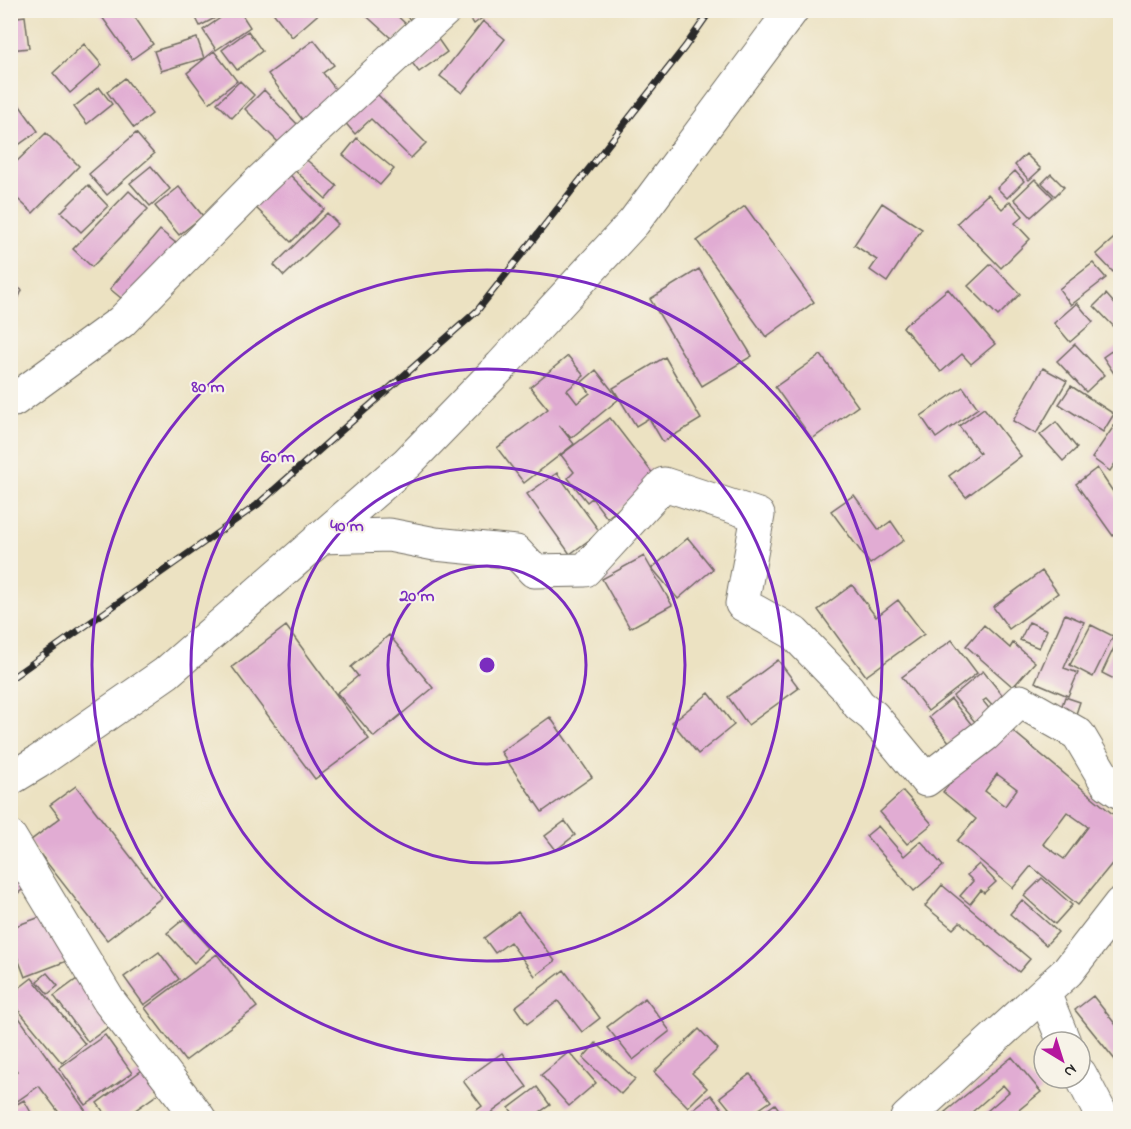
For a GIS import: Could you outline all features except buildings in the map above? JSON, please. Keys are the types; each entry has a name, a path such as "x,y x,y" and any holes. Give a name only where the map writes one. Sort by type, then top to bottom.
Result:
{"street":[{"path":"10,399 14,400 121,322 260,181 445,10"},
{"path":"10,778 38,762 166,673 407,462 501,366 634,222 792,10"},
{"path":"320,537 389,535 435,544 516,552 534,571 585,570 664,484 758,515 742,604 794,633 848,689 859,705 873,716 926,780 986,735 1020,701 1078,734 1107,783 1120,792"},
{"path":"10,837 109,1001 198,1119"},
{"path":"907,1119 1068,971 1120,904"},
{"path":"1044,993 1059,1030"},
{"path":"1088,1090 1103,1119"}],"railway":[{"path":"10,679 257,505 477,311 685,47 711,10"}]}
